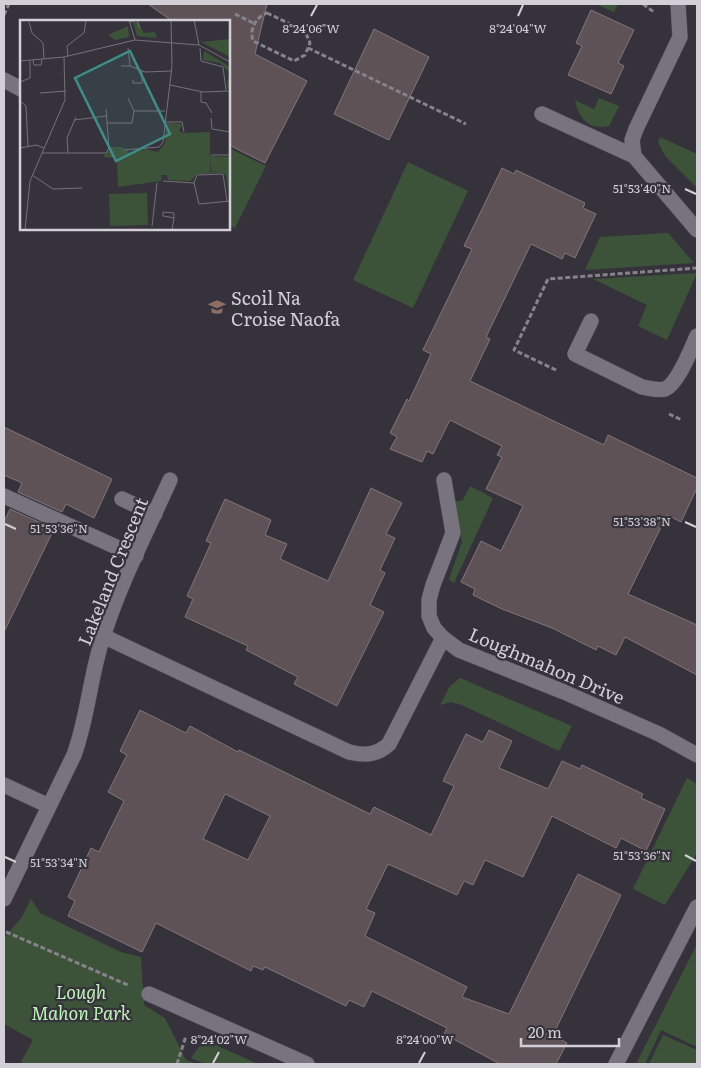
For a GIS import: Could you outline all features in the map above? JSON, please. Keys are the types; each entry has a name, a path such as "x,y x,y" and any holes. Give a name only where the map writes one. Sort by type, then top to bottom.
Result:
{"street":[{"path":"634,156 632,140 636,129 680,37 681,20 678,4"},
{"path":"4,80 20,88"},
{"path":"542,114 634,156 697,230"},
{"path":"591,321 575,354 642,387 652,389 664,389 674,381 697,336"},
{"name":"Lakeland Crescent","path":"4,899 81,735 90,681 103,636 170,480"},
{"name":"Loughmahon Drive","path":"444,480 453,533 429,600 429,616 434,628 443,638 459,650 564,692 661,735 697,754"},
{"path":"4,496 136,556"},
{"path":"122,499 155,514"},
{"path":"103,636 349,752 362,755 382,750 389,744 443,638"},
{"path":"4,785 49,806"},
{"path":"616,1064 697,909"},
{"path":"149,994 307,1064"}],"path":[{"path":"4,15 9,4"},
{"path":"235,14 255,24"},
{"path":"271,14 305,31 310,38 308,48 300,59 294,61 287,59 253,41 252,30 255,24 262,15 271,14"},
{"path":"308,48 466,124"},
{"path":"6,932 149,994"}],"green space":[{"path":"596,4 618,4 614,12"},
{"path":"599,98 619,106 609,126 596,126 586,122 579,113 575,100 594,109"},
{"path":"660,137 697,154 697,188 665,156 658,142"},
{"path":"230,148 266,166 235,228 230,226"},
{"path":"408,162 468,191 413,308 353,280"},
{"path":"668,233 694,263 585,270 600,237"},
{"path":"697,273 667,340 638,326 647,305 593,279"},
{"path":"470,486 493,498 454,583 449,579 462,542 454,502 463,500"},
{"path":"460,678 572,726 559,751 462,705 451,702 440,705 450,686"},
{"path":"687,778 697,784 697,853 665,905 633,889"},
{"name":"Lough Mahon Park","path":"31,899 40,913 121,952 141,957 144,1005 165,1018 186,1060 197,1064 20,1064 33,1040 4,1024 4,938 22,917"},
{"path":"697,944 697,1047 661,1030 645,1064 636,1064"},
{"path":"663,1035 697,1050 697,1064 649,1064"},
{"path":"211,1043 258,1064 205,1064 191,1058 199,1047"}],"building":[{"path":"148,4 267,4 255,54 307,81 265,163 230,146 230,20 171,20"},
{"path":"591,10 634,30 618,63 624,66 611,94 568,75 582,46 576,43"},
{"path":"374,29 429,57 389,140 334,114"},
{"path":"502,168 514,174 516,170 585,203 583,208 596,214 575,258 565,253 562,259 531,244 486,337 490,339 470,381 604,445 608,435 697,478 697,488 681,522 667,515 628,594 697,625 697,675 625,637 616,655 598,646 596,650 552,628 502,609 473,595 475,589 461,582 481,541 501,551 523,506 486,489 502,457 497,455 502,446 450,420 433,454 427,451 422,462 390,449 397,437 390,433 407,399 409,401 431,354 423,350 472,249 464,246"},
{"path":"4,427 112,479 94,518 66,504 62,512 18,492 22,483 4,475"},
{"path":"371,488 402,503 386,534 395,538 380,570 385,573 370,605 384,612 337,706 294,684 298,677 246,650 248,646 185,617 193,599 187,596 211,543 206,541 225,499 271,520 265,535 287,544 280,559 328,581"},
{"path":"10,509 54,529 4,632 4,522"},
{"path":"140,710 186,733 190,726 238,752 239,750 370,814 374,807 431,835 454,786 443,781 466,734 483,742 489,730 512,741 499,768 548,789 562,761 580,769 582,765 643,794 641,798 665,809 646,851 621,838 616,848 552,816 523,877 485,860 473,885 464,881 457,895 388,864 366,909 375,913 365,936 467,987 462,997 509,1014 578,874 621,895 553,1035 567,1043 556,1064 500,1064 444,1034 447,1028 372,991 364,1007 349,1000 346,1006 265,967 263,970 253,966 251,971 156,923 142,952 68,916 75,901 68,897 91,848 99,852 124,801 108,792 127,755 120,751","holes":["225,794 270,816 248,860 203,839"]}],"place":[{"name":"Scoil Na Croise Naofa","path":"217,307"}]}
